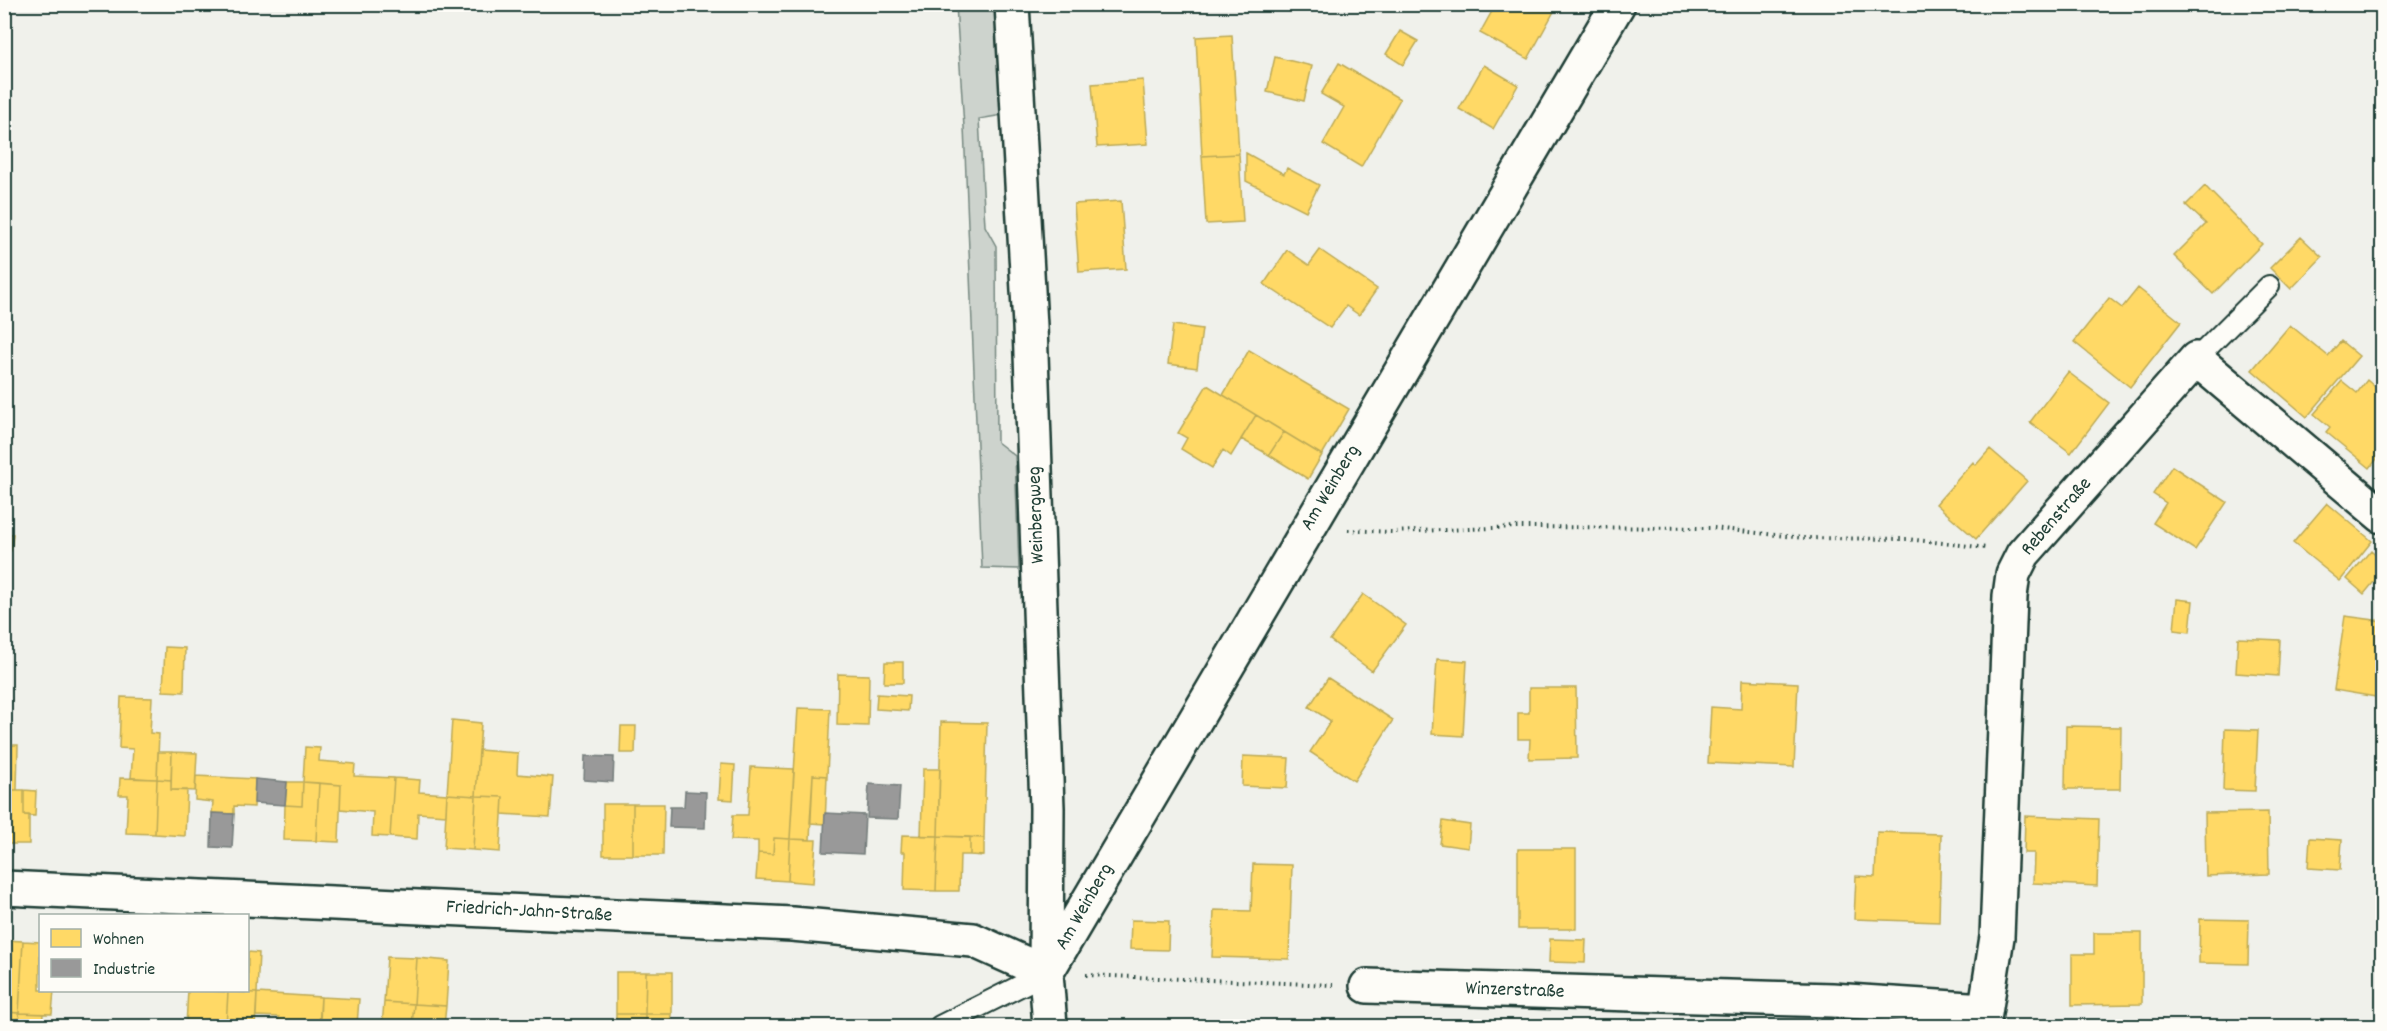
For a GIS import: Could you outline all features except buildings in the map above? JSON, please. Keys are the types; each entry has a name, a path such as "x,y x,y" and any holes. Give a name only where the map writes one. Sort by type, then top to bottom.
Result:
{"street":[{"name":"Weinbergweg","path":"1012,4 1030,326 1047,808 1046,973 1050,1026"},
{"name":"Am Weinberg","path":"1046,973 1618,4"},
{"path":"2196,359 2382,516"},
{"name":"Rebenstraße","path":"1984,1018 1997,937 2010,596 2013,574 2023,554 2196,359"},
{"name":"Friedrich-Jahn-Straße","path":"4,888 804,925 973,940 1046,973"},
{"name":"Winzerstraße","path":"1367,986 1832,1000 1984,1018"}],"lane":[{"path":"2196,359 2269,286"},
{"path":"940,1026 1046,973"}],"path":[{"path":"1308,528 1392,532 1518,526 1713,528 1803,538 1907,539 2001,549 2023,554"},
{"path":"1046,973 1367,986"}],"shaded area":[{"path":"956,5 999,5 1002,115 979,119 985,226 996,246 997,442 1015,456 1019,569 982,568 964,127"}]}
